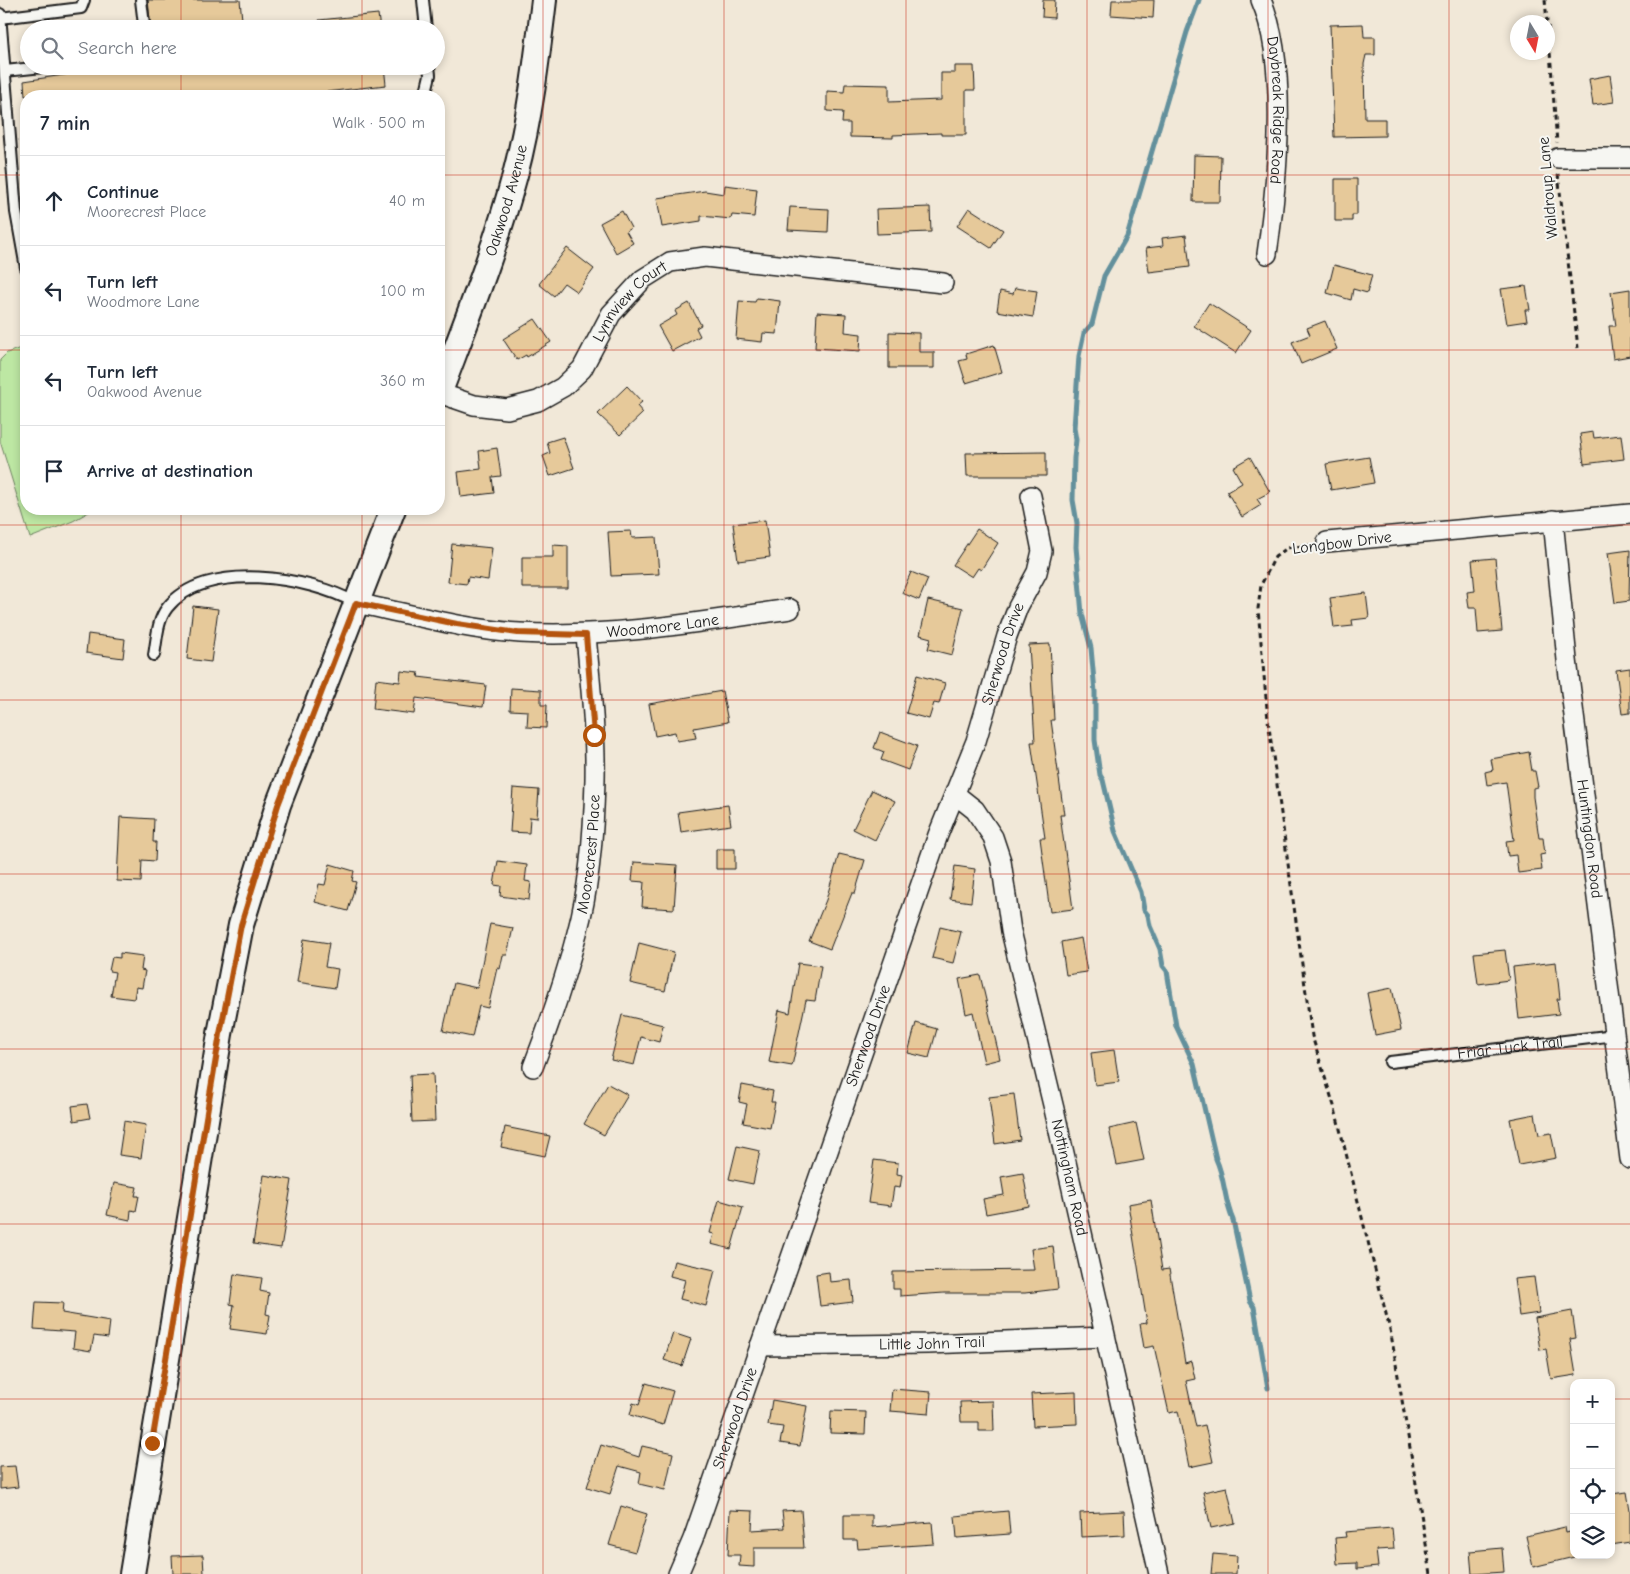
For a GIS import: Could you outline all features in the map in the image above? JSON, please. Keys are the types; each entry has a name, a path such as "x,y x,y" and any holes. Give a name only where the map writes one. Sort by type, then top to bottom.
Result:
{"street":[{"name":"Oakwood Avenue","path":"445,377 492,252 515,175 535,81 544,0"},
{"name":"Daybreak Ridge Road","path":"1261,0 1272,33 1278,90 1274,208 1267,254"},
{"path":"1558,158 1630,158"},
{"name":"Lynnview Court","path":"445,395 474,405 507,409 538,401 563,388 582,369 611,314 643,279 670,262 705,257 943,283"},
{"name":"Sherwood Drive","path":"678,1574 693,1539 938,835 956,795 976,741 1007,636 1018,607 1036,572 1042,551 1031,496"},
{"name":"Longbow Drive","path":"1327,542 1630,514"},
{"path":"132,1574 220,1034 241,925 278,805 391,515"},
{"name":"Huntingdon Road","path":"1553,520 1567,660 1622,1034 1630,1158"},
{"name":"Woodmore Lane","path":"356,603 457,624 518,633 586,635 790,609"},
{"name":"Moorecrest Place","path":"534,1067 560,995 578,932 587,880 595,779 594,735 586,635"},
{"name":"Nottingham Road","path":"956,795 975,810 993,837 1002,862 1011,931 1054,1109 1158,1574"},
{"name":"Little John Trail","path":"760,1346 928,1344 1105,1337"}],"lane":[{"path":"0,18 81,8 84,0"},
{"path":"141,0 143,20"},
{"path":"423,0 425,20"},
{"path":"0,14 16,212 20,234"},
{"path":"5,71 20,69"},
{"path":"426,90 428,75"},
{"path":"154,655 160,619 167,608 178,596 195,587 221,579 281,579 338,593 356,603"},
{"name":"Friar Tuck Trail","path":"1390,1062 1622,1034"}],"path":[{"name":"Waldroup Lane","path":"1545,0 1546,15"},
{"name":"Waldroup Lane","path":"1550,60 1559,192 1578,348"},
{"name":"Longbow Drive","path":"1327,542 1286,548 1275,557 1267,570 1258,596 1268,720 1277,772 1312,1036 1335,1109 1392,1334 1431,1574"}],"green space":[{"path":"20,348 20,506 0,441 0,360 7,353"},
{"path":"23,515 84,515 73,521 30,538"}],"building":[{"path":"148,0 240,0 242,20 150,20"},
{"path":"1043,0 1055,0 1054,18 1042,17"},
{"path":"1112,0 1154,0 1153,18 1111,15"},
{"path":"378,14 379,20 319,20"},
{"path":"1363,24 1364,37 1375,37 1375,55 1366,55 1364,64 1365,119 1385,119 1385,136 1334,137 1330,25"},
{"path":"955,66 974,66 975,90 966,90 966,135 941,135 941,133 893,135 893,138 850,137 850,123 842,123 843,112 827,111 827,91 844,92 845,84 889,85 889,102 941,100 941,73 955,73"},
{"path":"64,75 385,75 386,85 343,90 25,90 24,81"},
{"path":"1610,75 1614,102 1593,105 1589,79"},
{"path":"1194,155 1221,156 1220,202 1193,202"},
{"path":"1335,179 1357,179 1357,215 1352,215 1352,221 1335,221"},
{"path":"725,185 757,189 754,217 732,215 731,219 701,216 701,221 662,227 657,198 705,191 724,194"},
{"path":"790,207 829,209 828,232 788,230"},
{"path":"930,207 931,232 877,234 876,209"},
{"path":"969,208 1003,230 991,248 957,226"},
{"path":"622,211 631,228 626,231 633,243 616,253 600,223"},
{"path":"1186,235 1190,267 1149,272 1146,248 1163,246 1162,238"},
{"path":"567,248 594,269 577,292 564,283 554,296 539,284"},
{"path":"1334,265 1372,275 1367,293 1353,289 1351,300 1327,293"},
{"path":"1526,286 1530,310 1525,310 1527,321 1507,324 1501,289"},
{"path":"1015,288 1037,291 1033,317 997,311 1000,291 1013,294"},
{"path":"1630,289 1630,356 1613,359 1609,326 1616,326 1611,292"},
{"path":"757,298 780,301 777,334 763,333 762,342 736,339 739,301 755,302"},
{"path":"689,303 701,325 696,328 700,336 672,351 658,326 677,315 675,311"},
{"path":"1209,303 1251,330 1236,353 1194,326"},
{"path":"817,312 846,314 845,332 861,334 860,351 815,348"},
{"path":"535,319 551,342 527,357 526,355 517,360 503,339"},
{"path":"1325,321 1337,349 1301,364 1292,342 1310,335 1307,328"},
{"path":"889,332 919,333 919,352 934,352 934,368 889,368"},
{"path":"994,345 1002,372 966,383 959,361 967,359 966,354"},
{"path":"627,386 642,402 637,406 643,413 620,435 598,414"},
{"path":"1593,432 1594,438 1621,435 1624,459 1584,464 1580,434"},
{"path":"563,437 574,468 550,476 543,456 550,453 547,442"},
{"path":"497,448 501,476 492,477 494,493 461,497 458,472 481,469 479,451"},
{"path":"1046,452 1046,476 967,476 966,453"},
{"path":"1250,457 1270,492 1257,499 1261,505 1242,517 1227,492 1242,483 1233,467"},
{"path":"1369,457 1374,483 1331,490 1326,464"},
{"path":"765,520 770,557 738,561 733,524"},
{"path":"977,529 998,543 981,570 978,568 972,577 953,565"},
{"path":"631,531 632,538 656,537 659,574 611,576 608,532"},
{"path":"452,544 492,548 488,580 468,577 467,584 448,582"},
{"path":"553,545 568,546 568,588 522,588 522,557 553,557"},
{"path":"1630,550 1629,601 1615,603 1608,553"},
{"path":"1495,558 1502,631 1478,633 1476,608 1469,608 1467,592 1475,591 1472,560"},
{"path":"911,572 928,579 919,600 902,593"},
{"path":"1366,593 1369,618 1352,620 1353,626 1334,628 1330,598"},
{"path":"928,600 963,608 952,655 928,649 931,638 920,635"},
{"path":"193,606 218,609 211,662 187,659"},
{"path":"88,634 125,639 123,658 86,653"},
{"path":"1050,644 1054,720 1051,720 1064,815 1060,815 1073,909 1050,912 1040,838 1045,838 1031,742 1035,742 1029,645"},
{"path":"1630,668 1630,713 1622,714 1616,670"},
{"path":"401,671 419,673 418,677 486,685 483,707 416,698 414,714 373,709 376,679 400,682"},
{"path":"917,675 945,683 939,704 934,703 929,719 906,713"},
{"path":"511,688 541,690 541,705 547,705 546,728 527,727 528,711 510,710"},
{"path":"722,691 728,722 694,728 696,738 677,741 675,732 655,736 649,704"},
{"path":"880,732 917,746 908,770 881,760 884,752 874,748"},
{"path":"1529,752 1532,771 1535,771 1538,787 1533,788 1533,797 1539,838 1543,838 1545,854 1540,855 1542,870 1518,873 1516,855 1508,856 1506,841 1514,840 1506,782 1487,785 1485,772 1493,770 1491,759"},
{"path":"513,788 539,790 537,818 530,817 529,833 510,832"},
{"path":"872,790 895,801 875,840 853,829"},
{"path":"728,805 731,825 681,832 678,812"},
{"path":"120,817 154,819 153,842 156,842 155,861 142,860 141,882 117,881"},
{"path":"716,849 735,849 735,869 716,869"},
{"path":"839,854 865,860 855,893 852,893 830,949 809,941 826,900"},
{"path":"498,861 527,865 525,881 531,882 529,900 500,896 501,886 494,885"},
{"path":"634,862 677,865 674,909 642,907 644,882 632,881"},
{"path":"330,864 354,871 352,881 356,882 348,911 315,902 319,884 325,885"},
{"path":"955,866 975,869 971,902 950,899"},
{"path":"490,924 513,928 507,955 503,955 500,969 497,968 488,1008 479,1006 472,1037 443,1031 454,983 477,988"},
{"path":"940,927 961,932 953,963 932,958"},
{"path":"1081,938 1087,972 1066,975 1061,942"},
{"path":"304,939 329,943 325,967 338,969 335,988 297,982"},
{"path":"639,943 674,952 665,991 630,983"},
{"path":"1505,950 1509,980 1478,984 1474,953"},
{"path":"120,953 143,956 141,970 145,971 142,988 136,987 134,999 111,996 115,972 109,971 112,957 120,958"},
{"path":"1556,962 1560,999 1557,999 1559,1014 1519,1019 1513,967"},
{"path":"798,963 821,966 815,1001 806,1000 792,1066 769,1062 779,1010 790,1013"},
{"path":"980,975 1000,1059 984,1063 973,1012 966,1014 959,979"},
{"path":"1392,988 1401,1030 1375,1035 1367,993"},
{"path":"622,1015 663,1025 659,1042 641,1037 634,1065 611,1060"},
{"path":"916,1023 937,1029 929,1058 908,1053"},
{"path":"1114,1050 1119,1082 1095,1085 1091,1053"},
{"path":"433,1074 435,1121 412,1122 410,1075"},
{"path":"608,1084 628,1095 604,1135 584,1124"},
{"path":"742,1085 773,1091 771,1102 775,1102 770,1128 743,1123 747,1104 739,1102"},
{"path":"1014,1094 1020,1140 995,1144 989,1097"},
{"path":"87,1104 90,1118 74,1121 72,1106"},
{"path":"1535,1114 1539,1135 1551,1133 1556,1158 1519,1165 1510,1119"},
{"path":"124,1121 146,1125 141,1158 119,1155"},
{"path":"1136,1123 1144,1160 1117,1165 1109,1129"},
{"path":"505,1127 550,1136 545,1156 501,1147"},
{"path":"737,1146 760,1151 753,1184 729,1179"},
{"path":"874,1160 898,1163 897,1174 902,1175 900,1188 894,1187 891,1206 868,1203"},
{"path":"1023,1173 1029,1206 986,1214 983,1199 1004,1195 1001,1177"},
{"path":"264,1175 292,1180 281,1248 253,1244"},
{"path":"114,1183 137,1187 135,1196 139,1196 136,1211 131,1210 130,1220 107,1215"},
{"path":"719,1200 743,1207 731,1249 711,1244 714,1234 710,1233"},
{"path":"1151,1200 1162,1270 1169,1269 1185,1363 1191,1361 1195,1379 1186,1381 1196,1427 1205,1425 1213,1462 1189,1467 1178,1411 1169,1413 1154,1346 1144,1348 1140,1324 1147,1323 1128,1204"},
{"path":"1053,1246 1058,1289 1025,1293 944,1293 900,1296 900,1289 893,1289 893,1272 1034,1270 1031,1249"},
{"path":"674,1261 715,1270 706,1306 680,1299 685,1280 670,1276"},
{"path":"829,1272 830,1282 851,1280 853,1302 820,1306 816,1274"},
{"path":"234,1274 262,1278 260,1291 269,1293 266,1314 270,1315 267,1334 230,1329 234,1305 230,1304"},
{"path":"1534,1277 1539,1313 1519,1316 1514,1279"},
{"path":"36,1302 63,1303 62,1313 110,1321 108,1338 94,1336 91,1351 73,1348 75,1332 34,1329"},
{"path":"1572,1311 1576,1338 1570,1339 1576,1375 1551,1379 1546,1349 1540,1350 1535,1318"},
{"path":"673,1333 691,1339 682,1366 664,1360"},
{"path":"646,1383 673,1391 663,1425 630,1415 633,1403 639,1405"},
{"path":"892,1389 931,1392 929,1414 890,1411"},
{"path":"1076,1392 1077,1424 1033,1426 1031,1394"},
{"path":"772,1400 807,1406 800,1446 780,1443 783,1427 768,1425"},
{"path":"993,1401 994,1431 979,1431 979,1422 961,1422 960,1402"},
{"path":"831,1411 866,1412 865,1434 830,1433"},
{"path":"601,1445 639,1457 642,1446 673,1453 665,1490 639,1484 641,1472 619,1466 610,1494 587,1487"},
{"path":"15,1466 18,1487 0,1489 0,1467"},
{"path":"1227,1487 1235,1523 1211,1528 1203,1492"},
{"path":"1627,1492 1630,1510 1630,1542 1615,1544 1615,1514 1615,1494"},
{"path":"621,1506 647,1514 635,1552 609,1545"},
{"path":"730,1510 753,1511 752,1530 784,1528 782,1511 801,1510 804,1548 754,1548 754,1567 739,1566 740,1555 728,1555"},
{"path":"1008,1511 1010,1534 957,1538 955,1516"},
{"path":"1124,1511 1125,1535 1081,1537 1080,1513"},
{"path":"844,1515 872,1515 872,1527 932,1522 934,1544 858,1549 857,1540 844,1540"},
{"path":"1565,1527 1566,1533 1570,1532 1570,1558 1533,1567 1526,1536"},
{"path":"1392,1528 1394,1549 1376,1550 1378,1567 1357,1569 1357,1563 1337,1564 1335,1538 1346,1537 1345,1532"},
{"path":"1502,1548 1504,1572 1472,1574 1470,1551"},
{"path":"1213,1554 1237,1556 1236,1574 1211,1574"},
{"path":"203,1555 204,1574 173,1574 172,1556"}],"waterway":[{"path":"1199,0 1187,32 1127,236 1104,276 1092,324 1084,333 1079,356 1074,428 1076,440 1073,500 1077,523 1076,547 1082,614 1091,648 1095,692 1095,740 1100,775 1103,780 1115,831 1141,892 1144,910 1148,915 1150,926 1160,949 1163,966 1167,971 1176,1026 1194,1064 1216,1159 1233,1220 1250,1301 1254,1307 1268,1388"}],"route":[{"path":"152,1443 220,1034 241,925 278,805 356,603 457,624 518,633 586,635 594,735"}]}
